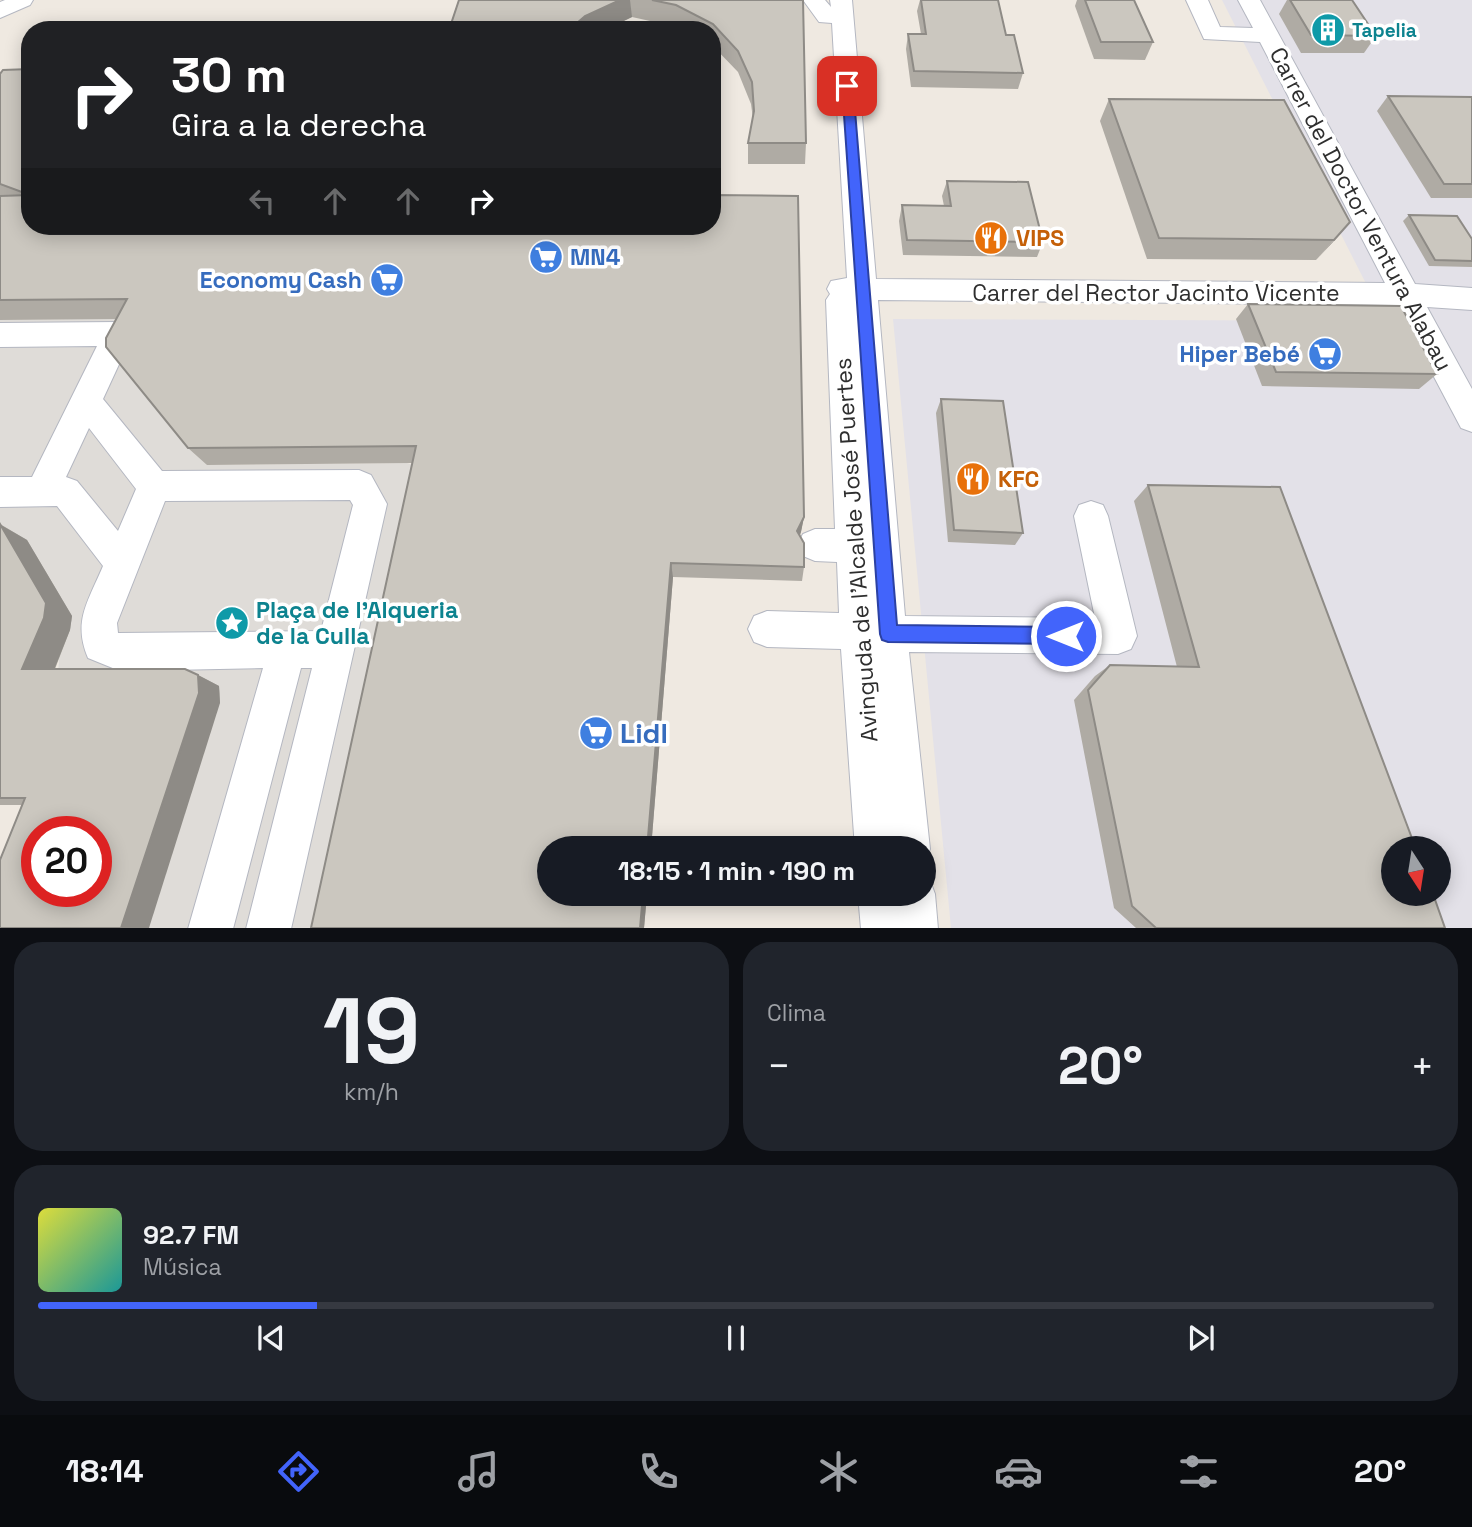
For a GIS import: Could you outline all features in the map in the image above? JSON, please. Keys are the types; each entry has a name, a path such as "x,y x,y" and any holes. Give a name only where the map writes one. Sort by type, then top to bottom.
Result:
{"street":[{"path":"0,11 22,0"},
{"path":"1197,0 1212,34 1268,35"},
{"name":"Carrer del Doctor Ventura Alabau","path":"1249,0 1472,419"},
{"name":"Avinguda de l'Alcalde José Puertes","path":"832,4 873,633 876,836"},
{"name":"Avinguda de l'Alcalde José Puertes","path":"851,289 854,546 873,633 907,836"},
{"name":"Carrer del Rector Jacinto Vicente","path":"851,289 1405,295 1472,299"},
{"path":"0,335 50,327 118,334 41,492"},
{"path":"85,400 154,486"},
{"path":"154,486 359,485 370,504 268,928"},
{"path":"154,486 98,623 101,645 120,652 336,649"},
{"path":"0,492 65,491 123,563"},
{"path":"767,629 1118,636 1091,516"},
{"path":"815,545 854,546"},
{"path":"210,928 287,650"},
{"path":"881,906 883,928"},
{"path":"914,906 916,928"}],"shaded area":[{"path":"1222,0 1472,0 1472,928 951,928 893,319 1385,321"},
{"name":"Plaça de l'Alqueria de la Culla","path":"146,318 207,465 407,463 416,466 330,928 149,928 112,824 112,816 109,816 58,673 59,660 0,534 0,320"}],"building":[{"path":"459,0 620,0 579,21 452,21"},
{"path":"652,0 803,0 806,143 748,143 754,111 752,82 738,51 721,33 721,21 707,21 676,5"},
{"path":"921,0 998,0 1006,35 1014,35 1023,73 914,71 908,34 926,34"},
{"path":"1085,0 1134,0 1153,42 1101,42"},
{"path":"1290,0 1352,0 1376,36 1311,35"},
{"path":"21,69 21,192 0,184 0,74 3,70"},
{"path":"1388,96 1472,97 1472,184 1444,184"},
{"path":"1109,99 1284,100 1350,222 1334,240 1159,238"},
{"path":"947,181 1028,182 1043,242 907,240 902,205 951,206"},
{"path":"21,195 21,235 721,235 721,195 798,196 804,517 797,531 804,543 804,567 671,563 648,836 537,836 537,906 642,906 640,928 311,928 416,446 188,448 106,347 106,338 127,299 0,300 0,196"},
{"path":"1409,215 1457,216 1472,239 1472,261 1435,260"},
{"name":"Hiper Bebé","path":"1248,304 1401,306 1437,374 1276,372"},
{"name":"KFC","path":"941,399 1003,401 1023,533 954,530"},
{"path":"1148,485 1280,487 1411,836 1381,836 1381,906 1437,906 1445,928 1156,928 1132,906 1088,690 1110,665 1199,667"},
{"path":"0,524 46,603 44,618 22,669 185,669 198,675 199,693 121,928 0,928 0,860 25,798 0,798"}],"place":[{"name":"Tapelia","path":"1328,30"},
{"name":"VIPS","path":"991,238"},
{"name":"MN4","path":"546,257"},
{"name":"Economy Cash","path":"387,280"},
{"name":"Hiper Bebé","path":"1325,354"},
{"name":"KFC","path":"973,479"},
{"name":"Plaça de l'Alqueria de la Culla","path":"232,623"},
{"name":"Lidl","path":"596,733"}],"route":[{"path":"847,86 888,634 1066,636"}]}
